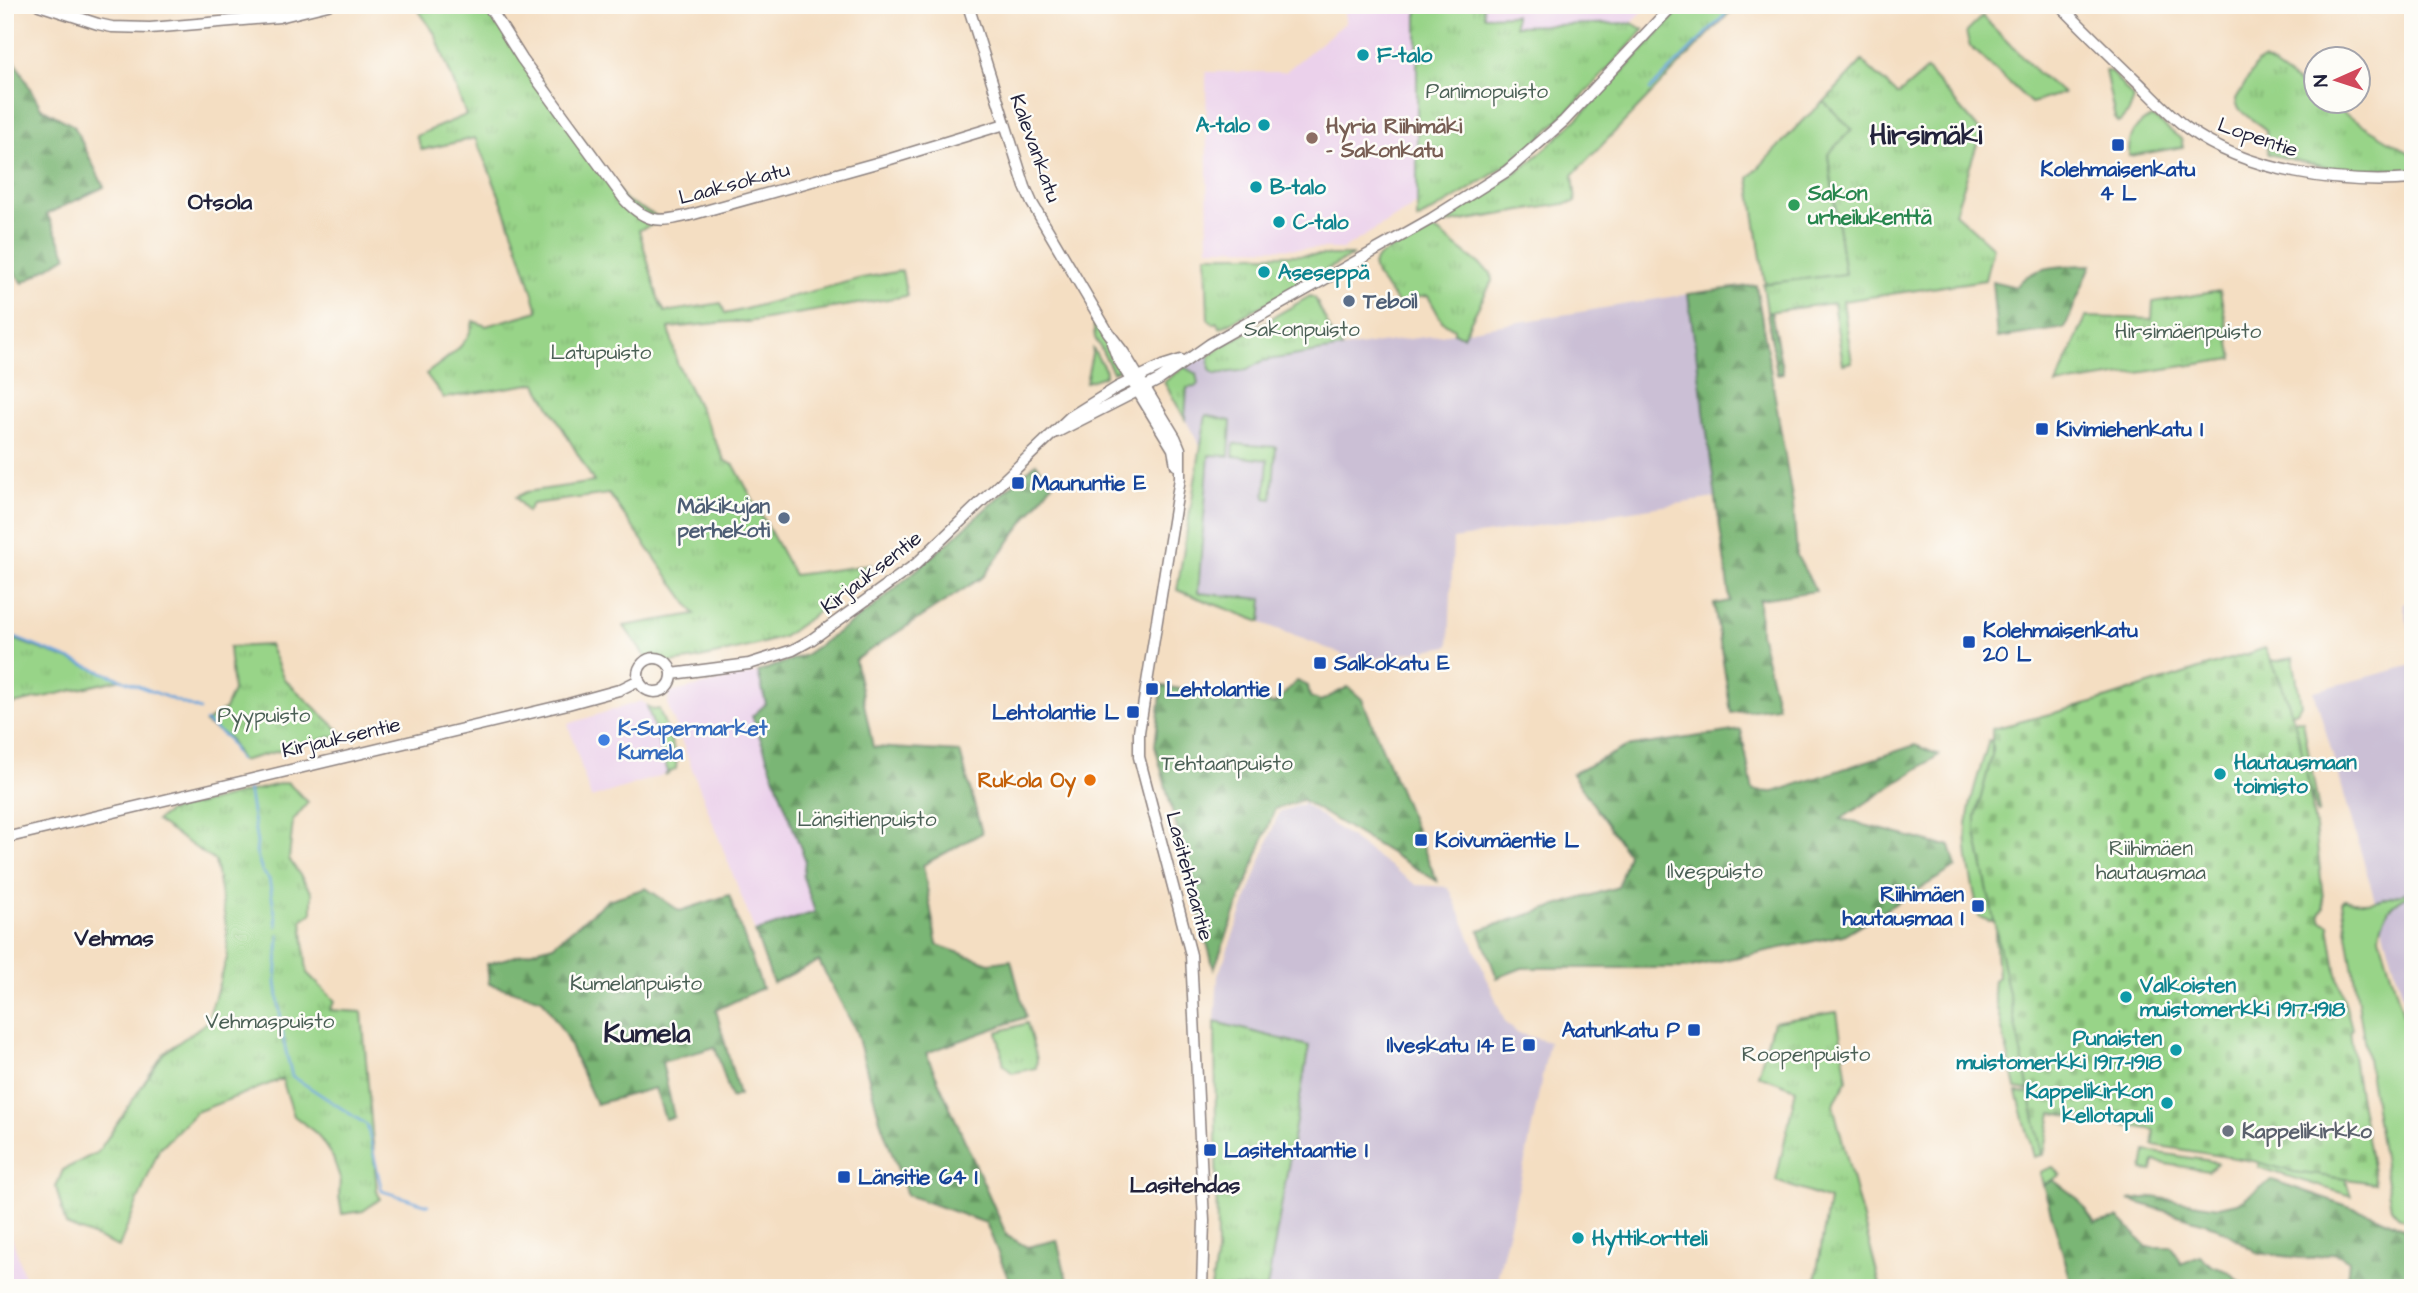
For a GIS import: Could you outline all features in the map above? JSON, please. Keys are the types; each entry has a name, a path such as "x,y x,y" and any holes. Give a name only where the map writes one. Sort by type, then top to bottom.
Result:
{"street":[{"path":"39,5 112,27 150,28 279,17 328,5"},
{"name":"Laaksokatu","path":"488,5 522,59 625,200 635,211 649,219 683,217 1005,124"},
{"name":"Kalevankatu","path":"968,5 1032,203 1136,379"},
{"path":"1188,358 1432,219 1507,171 1564,121 1673,5"},
{"name":"Lopentie","path":"2060,5 2178,121 2218,147 2261,163 2311,174 2363,180 2413,179"},
{"name":"Kirjauksentie","path":"671,674 749,664 793,650 811,640 916,564 1070,417 1162,366 1188,358"},
{"name":"Kirjauksentie","path":"1057,432 1166,376 1188,358"},
{"name":"Lasitehtaantie","path":"1136,379 1172,449 1180,478 1139,732 1139,757 1191,955 1204,1221 1202,1288"},
{"path":"653,658 664,661 671,674 666,688 656,692 646,690 639,680 640,666 653,658"},
{"name":"Kirjauksentie","path":"5,838 569,704 619,690 639,680"},
{"name":"Kirjauksentie","path":"5,831 50,826"}],"shaded area":[{"name":"Hyria Riihimäki - Sakonkatu","path":"1345,5 1417,5 1417,204 1343,249 1208,248 1206,72 1285,72 1345,23"},
{"path":"1483,5 1649,5 1632,23 1515,26 1514,15 1484,16"},
{"path":"1688,294 1715,498 1453,539 1449,646 1360,661 1177,590 1200,446 1185,419 1187,388 1198,379 1196,374 1184,367 1207,352 1209,360 1247,370 1262,361 1454,333 1463,336 1466,331"},
{"path":"2413,600 2413,644 2403,603"},
{"path":"2413,665 2413,1031 2314,691"},
{"path":"758,672 805,860 803,877 816,912 755,932 668,706 669,693"},
{"path":"641,701 647,705 669,773 591,798 568,724"},
{"name":"Lasitehdas","path":"1304,804 1416,885 1449,887 1505,1022 1517,1033 1549,1042 1526,1157 1495,1288 1447,1279 1445,1288 1267,1288 1309,1046 1215,1022 1218,976 1279,812"},
{"path":"5,1217 19,1259 27,1288 5,1288"}],"green space":[{"name":"Latupuisto","path":"415,5 488,5 625,200 664,220 639,230 659,301 665,312 721,303 725,313 730,313 862,278 902,271 907,296 747,322 669,328 677,363 725,461 734,465 794,575 870,565 811,617 783,637 696,659 658,665 648,661 624,626 695,614 609,494 532,504 527,512 516,497 526,492 594,482 536,383 444,398 426,374 462,345 473,321 486,326 538,311 510,223 475,138 422,150 416,136 466,115 435,34"},
{"name":"Panimopuisto","path":"1417,5 1483,5 1484,16 1515,15 1515,26 1632,23 1644,30 1572,107 1526,150 1473,187 1417,220"},
{"path":"1684,5 1737,5 1573,175 1576,202 1443,224 1442,221 1532,160 1572,124"},
{"path":"1982,16 2039,74 2063,93 2031,103 1970,46 1966,33"},
{"path":"5,43 41,108 74,126 104,187 47,214 67,256 23,283 5,262"},
{"path":"2263,60 2271,64 2302,86 2302,116 2348,116 2413,155 2413,170 2329,168 2268,154 2266,130 2239,108 2236,99 2257,63"},
{"path":"1862,61 1898,95 1927,70 1981,132 1955,213 1993,247 1985,280 1843,301 1852,362 1843,364 1833,303 1767,312 1763,284 1845,274 1828,154 1852,129 1824,102"},
{"path":"2105,71 2110,71 2134,99 2129,112 2119,123 2115,118"},
{"name":"Sakon urheilukenttä","path":"1824,102 1852,129 1828,155 1845,274 1765,284 1749,178 1804,119"},
{"path":"2153,117 2181,139 2183,147 2129,156 2130,143 2137,127"},
{"path":"1427,229 1438,232 1491,273 1492,281 1463,336 1454,333 1454,329 1442,321 1428,296 1413,298 1403,309 1376,275 1373,265 1378,257"},
{"path":"1206,255 1353,255 1221,328 1208,319"},
{"path":"2091,265 2065,328 1997,338 1992,281 2016,287 2023,279 2040,270"},
{"path":"1756,285 1793,503 1797,556 1816,591 1759,599 1760,633 1778,707 1731,713 1714,604 1730,601 1688,294"},
{"name":"Hirsimäenpuisto","path":"2220,291 2233,359 2056,385 2086,317 2152,319 2153,302"},
{"name":"Sakonpuisto","path":"1310,296 1315,298 1336,342 1340,343 1342,348 1262,361 1247,370 1215,374 1210,370 1209,357 1218,349"},
{"path":"1771,311 1783,373 1777,374 1767,312"},
{"path":"1093,320 1121,369 1113,372 1095,338"},
{"path":"1093,349 1106,371 1105,376 1086,382"},
{"name":"Sakonpuisto","path":"1184,367 1196,374 1198,384 1187,388 1185,419 1164,382"},
{"path":"1206,415 1231,421 1229,456 1209,455 1198,593 1263,599 1261,622 1177,590"},
{"path":"1234,444 1276,447 1272,499 1265,498 1268,460 1233,456"},
{"name":"Länsitienpuisto","path":"1036,463 1052,484 984,576 855,660 873,747 960,752 982,833 923,865 937,945 989,963 1011,960 1026,1017 926,1053 1007,1236 1027,1247 1057,1240 1069,1288 1012,1288 986,1223 907,1195 880,1120 856,1031 819,961 773,983 755,932 815,912 803,877 805,860 752,716 766,704 758,672 805,655 871,609"},
{"path":"5,636 122,679 5,706"},
{"name":"Pyypuisto","path":"269,645 284,679 343,734 241,761 229,738 205,723 225,709 233,691 229,647"},
{"name":"Riihimäen hautausmaa","path":"2265,648 2291,710 2307,775 2324,908 2320,914 2322,921 2329,925 2336,970 2352,1029 2356,1078 2375,1183 2294,1172 2253,1161 2153,1145 2155,1130 2052,1113 2042,1155 1976,833 1976,816 1992,755 1992,729 2092,703"},
{"path":"2268,655 2271,660 2276,661 2293,658 2301,704 2297,711 2290,714"},
{"name":"Tehtaanpuisto","path":"1297,681 1308,686 1310,697 1321,701 1348,687 1362,699 1437,881 1302,800 1275,809 1214,969 1155,746 1162,686 1274,704"},
{"path":"647,706 653,710 659,709 677,758 676,769 665,775 668,772"},
{"path":"2303,721 2319,812 2317,814 2293,722"},
{"name":"Ilvespuisto","path":"1741,730 1753,791 1774,792 1915,745 1939,755 1841,819 1950,845 1956,867 1843,935 1686,968 1522,968 1497,978 1479,930 1618,887 1628,854 1572,774 1626,747"},
{"path":"1989,740 1994,741 1996,921 1979,917 1966,836 1976,782"},
{"name":"Vehmaspuisto","path":"287,782 308,802 293,821 289,859 312,893 312,913 302,920 307,973 335,1001 330,1010 362,1012 377,1191 380,1199 363,1211 342,1214 340,1178 333,1158 317,1134 294,1116 282,1079 196,1112 159,1149 119,1247 66,1225 56,1187 63,1170 98,1152 164,1053 207,1022 227,958 227,931 215,861 156,821 168,812"},
{"name":"Kumelanpuisto","path":"646,888 680,911 729,895 762,988 716,1010 739,1095 731,1098 715,1047 662,1062 674,1117 665,1119 655,1088 596,1104 564,1033 542,999 489,984 487,964 553,945 608,900"},
{"path":"2413,890 2413,894 2400,900 2389,910 2380,937 2413,1048 2413,1223 2398,1216 2391,1208 2342,902 2345,899 2362,902 2379,900"},
{"path":"1998,930 2029,1090 2016,1088 1993,991 1994,980 1998,977 1995,931"},
{"name":"Roopenpuisto","path":"1837,1012 1847,1080 1833,1105 1881,1288 1814,1288 1829,1200 1776,1181 1796,1089 1758,1075 1773,1022"},
{"path":"1215,1022 1309,1046 1267,1288 1211,1288 1217,1253"},
{"path":"1027,1023 1037,1059 1036,1068 1012,1073 1004,1065 997,1032"},
{"path":"2017,1092 2030,1093 2044,1154 2034,1157"},
{"path":"2261,1136 2335,1147 2351,1196 2258,1167"},
{"path":"2146,1151 2218,1163 2208,1171 2154,1162 2152,1171 2143,1170"},
{"path":"2053,1167 2061,1175 2043,1185 2040,1173"},
{"path":"2053,1180 2077,1198 2095,1223 2119,1218 2147,1247 2172,1247 2181,1264 2200,1256 2212,1266 2230,1272 2246,1288 2073,1288 2043,1185"},
{"path":"2272,1180 2377,1216 2413,1233 2413,1288 2346,1288 2349,1261 2334,1252 2308,1259 2258,1253 2217,1227 2129,1200 2153,1197 2219,1207 2237,1203"}],"waterway":[{"path":"1650,90 1725,15"},
{"path":"5,634 200,710"},
{"path":"205,721 227,738 239,760"},
{"path":"248,788 257,843 256,852 262,871 269,879 277,926"},
{"path":"279,935 276,982 284,1043 292,1076 367,1125 382,1191 428,1205"}],"place":[{"name":"F-talo","path":"1363,55"},
{"name":"A-talo","path":"1264,125"},
{"name":"Hyria Riihimäki - Sakonkatu","path":"1312,138"},
{"name":"Kolehmaisenkatu 4 L","path":"2118,145"},
{"name":"B-talo","path":"1256,187"},
{"name":"Sakon urheilukenttä","path":"1794,205"},
{"name":"C-talo","path":"1279,222"},
{"name":"Aseseppä","path":"1264,272"},
{"name":"Teboil","path":"1349,301"},
{"name":"Kivimiehenkatu I","path":"2042,429"},
{"name":"Maununtie E","path":"1018,483"},
{"name":"Mäkikujan perhekoti","path":"784,518"},
{"name":"Kolehmaisenkatu 20 L","path":"1969,642"},
{"name":"Salkokatu E","path":"1320,663"},
{"name":"Lehtolantie I","path":"1152,689"},
{"name":"Lehtolantie L","path":"1133,712"},
{"name":"K-Supermarket Kumela","path":"604,740"},
{"name":"Hautausmaan toimisto","path":"2220,774"},
{"name":"Rukola Oy","path":"1090,780"},
{"name":"Koivumäentie L","path":"1421,840"},
{"name":"Riihimäen hautausmaa I","path":"1978,906"},
{"name":"Valkoisten muistomerkki 1917-1918","path":"2126,997"},
{"name":"Aatunkatu P","path":"1694,1030"},
{"name":"Ilveskatu 14 E","path":"1529,1045"},
{"name":"Punaisten muistomerkki 1917-1918","path":"2176,1050"},
{"name":"Kappelikirkon kellotapuli","path":"2167,1103"},
{"name":"Kappelikirkko","path":"2228,1131"},
{"name":"Lasitehtaantie I","path":"1210,1150"},
{"name":"Länsitie 64 I","path":"844,1177"},
{"name":"Hyttikortteli","path":"1578,1238"}],"district":[{"name":"Hirsimäki","path":"1926,134"},
{"name":"Otsola","path":"220,201"},
{"name":"Vehmas","path":"114,937"},
{"name":"Kumela","path":"647,1032"},
{"name":"Lasitehdas","path":"1185,1184"}]}
